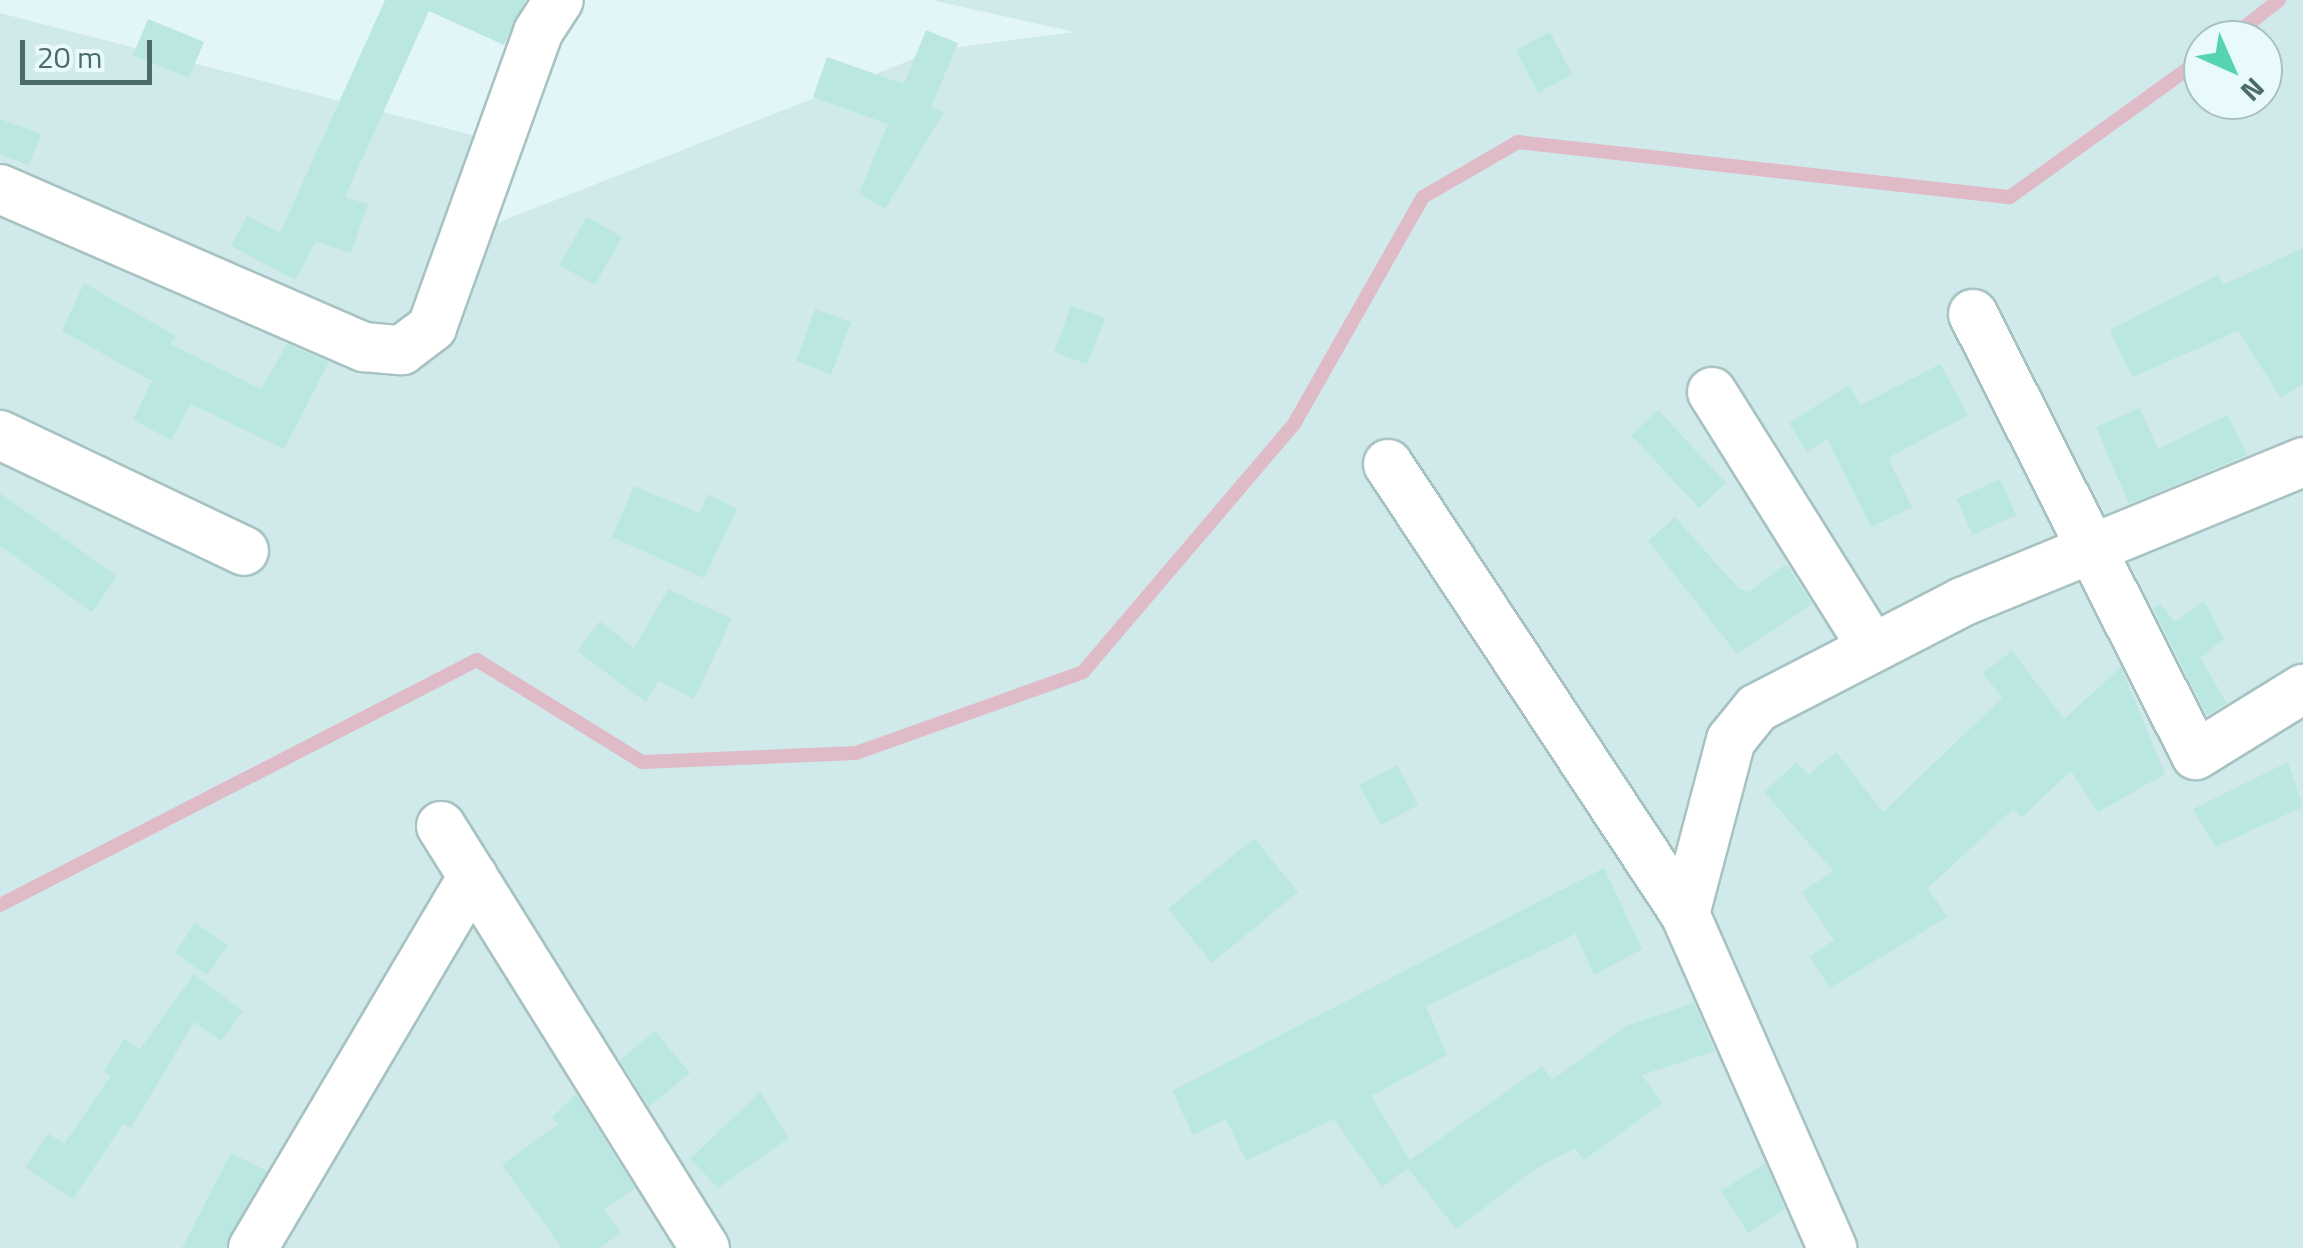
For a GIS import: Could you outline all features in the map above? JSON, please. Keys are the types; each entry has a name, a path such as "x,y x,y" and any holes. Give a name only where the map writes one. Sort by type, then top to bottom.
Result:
{"street":[{"path":"0,189 364,348 402,350 432,328 538,32 559,0"},
{"path":"1972,314 2086,551 2196,755 2303,689"},
{"path":"1712,392 1872,647"},
{"path":"0,435 244,552"},
{"path":"1685,914 1732,740 1757,708 1872,647 2086,551 2303,462"},
{"path":"1388,464 1685,914 1832,1248"},
{"path":"441,826 705,1248"},
{"path":"253,1248 473,876"}],"shaded area":[{"path":"932,0 2303,0 2303,1248 0,1248 0,13 476,136 434,248 936,50 1074,32"}],"building":[{"path":"385,0 526,0 504,45 429,11 345,197 368,204 351,253 316,241 295,280 231,246 247,216 280,233"},
{"path":"148,19 204,42 189,78 133,55"},
{"path":"926,30 958,43 931,107 944,112 885,209 859,193 888,124 813,97 827,57 904,84"},
{"path":"1550,32 1572,74 1538,93 1516,50"},
{"path":"0,119 41,134 29,165 0,154"},
{"path":"587,217 622,237 595,285 559,265"},
{"path":"2303,248 2303,384 2281,398 2238,331 2132,377 2110,330 2218,275 2223,285"},
{"path":"84,283 176,336 170,344 261,389 287,344 329,362 284,449 191,404 171,440 133,420 152,381 62,331"},
{"path":"1071,306 1105,318 1087,364 1054,352"},
{"path":"815,309 851,322 831,375 796,361"},
{"path":"1940,364 1968,415 1888,458 1912,507 1871,527 1827,439 1807,452 1789,423 1849,385 1861,405"},
{"path":"2140,408 2158,449 2228,415 2247,455 2129,504 2096,427"},
{"path":"1658,410 1726,483 1699,508 1631,435"},
{"path":"2000,479 2016,515 1973,535 1956,499"},
{"path":"634,486 699,513 708,494 737,509 704,578 612,537"},
{"path":"0,493 117,576 92,612 0,546"},
{"path":"1675,517 1739,589 1749,592 1786,564 1812,604 1737,654 1648,541"},
{"path":"668,589 732,619 694,699 659,681 646,702 577,651 600,621 634,648"},
{"path":"2204,601 2224,639 2200,658 2227,703 2207,715 2153,609 2160,604 2175,622"},
{"path":"2012,651 2064,719 2121,667 2165,774 2098,812 2071,771 2021,818 2013,809 1928,888 1947,917 1830,988 1809,957 1834,940 1802,892 1833,871 1764,792 1797,762 1808,775 1836,752 1883,812 2002,698 1983,673"},
{"path":"2288,762 2303,807 2215,847 2193,809"},
{"path":"1397,765 1418,805 1381,825 1359,785"},
{"path":"1254,838 1298,892 1212,963 1168,909"},
{"path":"1604,868 1642,949 1594,975 1576,934 1426,1006 1447,1055 1371,1096 1410,1160 1542,1066 1552,1080 1626,1026 1694,1003 1715,1051 1642,1075 1662,1103 1584,1160 1575,1148 1535,1169 1456,1229 1408,1168 1382,1187 1334,1119 1246,1161 1226,1119 1193,1135 1172,1091"},
{"path":"195,923 228,945 207,975 175,953"},
{"path":"194,974 243,1011 221,1041 194,1022 131,1128 123,1124 73,1199 25,1167 48,1133 64,1144 111,1076 104,1071 124,1039 140,1049"},
{"path":"655,1031 690,1073 649,1107 620,1060"},
{"path":"760,1092 789,1138 718,1188 690,1159"},
{"path":"576,1094 635,1188 604,1210 621,1232 600,1248 562,1248 502,1165 558,1124 552,1117"},
{"path":"231,1153 267,1171 226,1248 182,1248"},
{"path":"1765,1163 1785,1209 1748,1233 1721,1191"}],"waterway":[{"path":"2254,20 2279,0"},
{"path":"0,905 477,660 642,762 856,753 1083,672 1294,424 1423,197 1518,142 2010,197 2183,72"}]}
